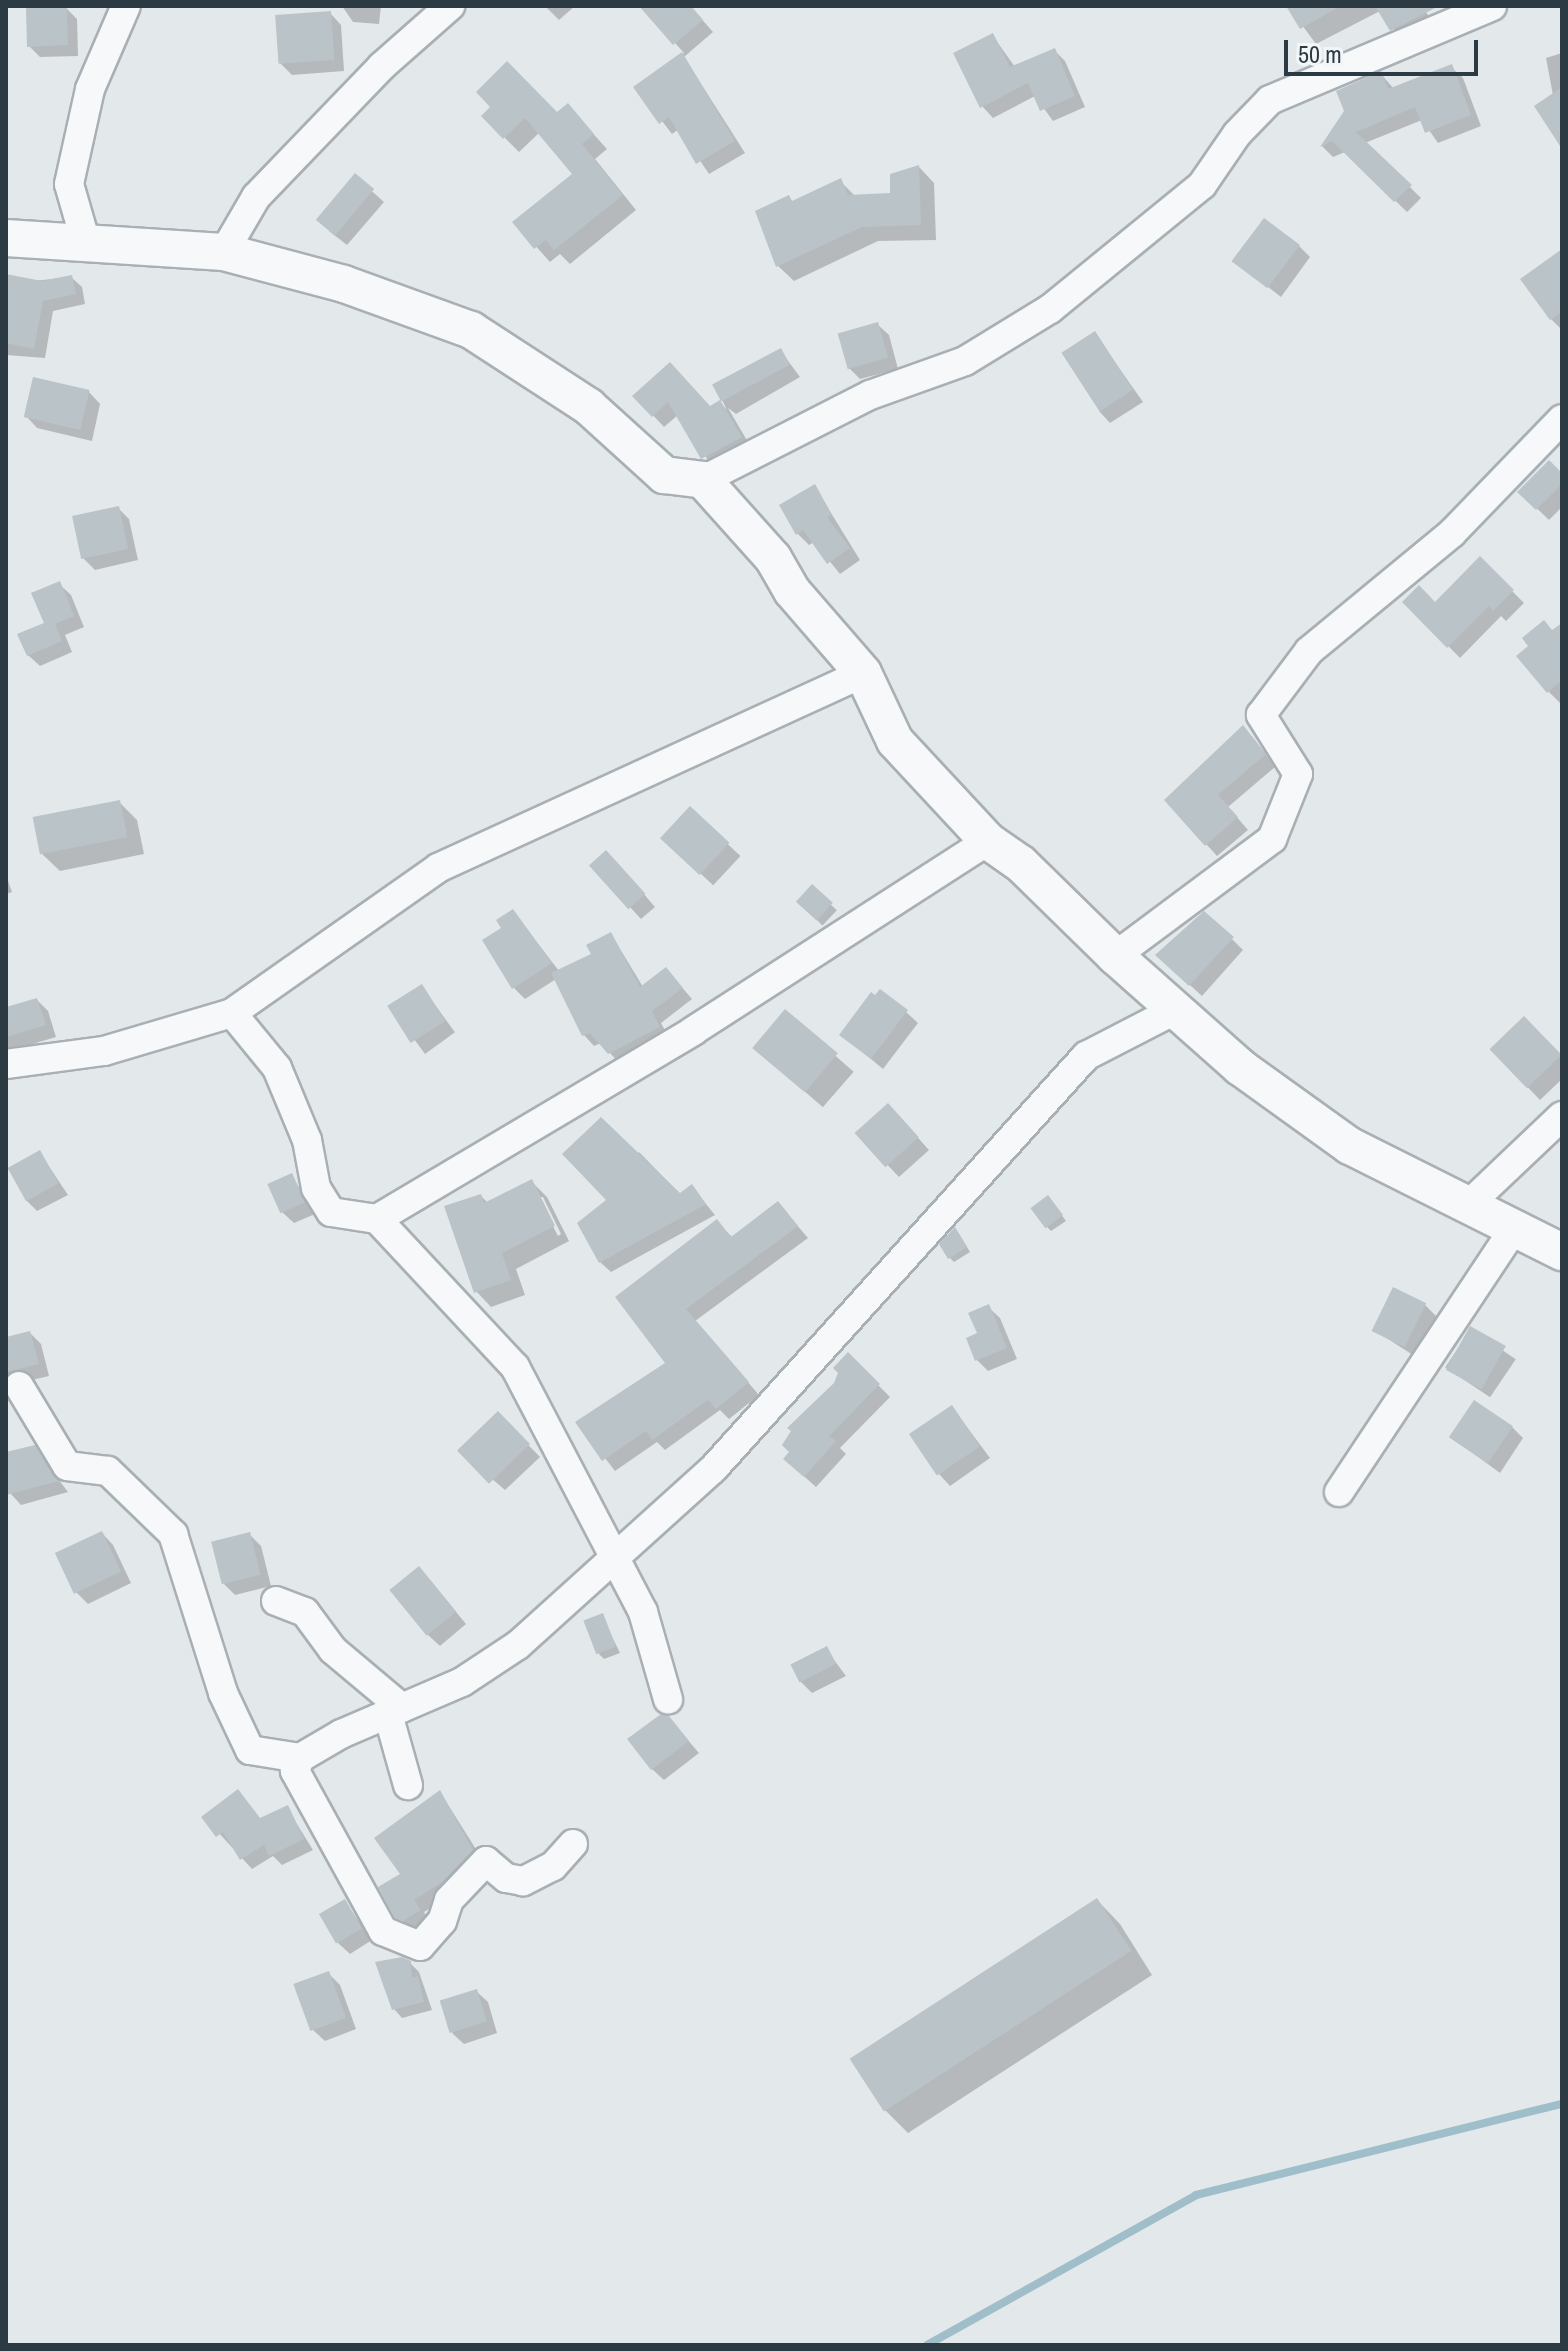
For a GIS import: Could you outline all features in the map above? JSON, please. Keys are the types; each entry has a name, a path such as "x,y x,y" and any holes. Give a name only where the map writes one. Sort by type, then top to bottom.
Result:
{"street":[{"path":"86,243 69,184 90,89 126,6"},
{"path":"224,252 256,197 382,66 450,6"},
{"path":"6,238 224,252 344,284 471,330 588,406 664,475 703,480 870,395 965,361 1050,309 1202,185 1237,134 1270,100 1492,6"},
{"path":"1115,956 1272,839 1298,774 1261,715 1309,651 1452,533 1562,419"},
{"path":"703,480 773,558 792,591 863,673 895,741 988,841 1021,864 1115,956 1240,1067 1350,1146 1466,1207 1562,1252"},
{"path":"6,1064 104,1051 232,1013 438,868 863,673"},
{"path":"377,1219 693,1031 988,841"},
{"path":"19,1386 67,1466 108,1471 173,1534 223,1693 250,1750 300,1758 462,1682 518,1645 713,1469 1086,1056 1177,1009"},
{"path":"232,1013 277,1068 307,1140 316,1188 331,1212 377,1219 515,1367 643,1612 668,1699"},
{"path":"1466,1207 1562,1116"},
{"path":"1339,1492 1513,1230"},
{"path":"276,1601 305,1612 333,1650 395,1711 408,1785"},
{"path":"300,1758 295,1771 302,1788 383,1931 420,1946 442,1921 449,1900 486,1861 506,1878 523,1881 553,1866 573,1844"}],"building":[{"path":"67,6 68,45 27,47 26,7"},
{"path":"639,6 691,6 703,20 673,45"},
{"path":"1286,6 1341,6 1300,29"},
{"path":"1375,6 1439,6 1390,31"},
{"path":"331,11 334,60 279,64 275,15"},
{"path":"993,33 1010,67 1055,48 1075,96 1040,111 1028,83 980,108 953,53"},
{"path":"682,52 735,141 696,164 669,117 659,124 633,87"},
{"path":"507,61 557,112 568,103 594,134 582,144 623,195 554,250 546,240 534,249 512,222 572,174 525,118 503,139 481,116 490,107 476,92"},
{"path":"1452,64 1471,115 1425,133 1415,107 1356,132 1412,185 1394,202 1332,141 1320,147 1344,111 1336,91 1381,71 1388,89"},
{"path":"1562,87 1562,149 1534,106"},
{"path":"919,165 921,225 862,227 776,267 755,211 789,195 792,201 841,178 848,195 890,193 890,174"},
{"path":"355,173 374,189 335,236 316,220"},
{"path":"1264,218 1300,245 1267,288 1232,261"},
{"path":"1562,249 1562,312 1550,320 1520,279"},
{"path":"6,274 42,281 72,275 76,294 43,301 34,349 6,343"},
{"path":"878,322 888,358 848,369 838,334"},
{"path":"1095,331 1133,390 1100,411 1061,353"},
{"path":"781,348 790,365 721,401 712,385"},
{"path":"670,362 710,406 720,400 742,437 701,459 668,402 652,417 632,396"},
{"path":"33,377 90,390 80,430 24,417"},
{"path":"1549,460 1562,473 1562,484 1536,510 1517,492"},
{"path":"815,484 832,515 827,517 850,548 827,564 803,530 796,535 779,505"},
{"path":"119,506 128,549 81,559 72,516"},
{"path":"1480,556 1514,590 1493,611 1489,606 1447,648 1402,602 1419,585 1435,602"},
{"path":"60,581 74,616 55,624 62,641 27,656 17,634 44,623 31,593"},
{"path":"1544,620 1552,630 1562,623 1562,680 1547,693 1516,656 1528,646 1522,638"},
{"path":"1243,725 1266,754 1218,795 1238,817 1205,846 1164,800"},
{"path":"120,800 127,837 40,854 33,817"},
{"path":"690,806 729,843 699,875 660,838"},
{"path":"606,850 645,894 628,909 589,865"},
{"path":"812,884 833,903 817,921 796,902"},
{"path":"513,909 552,963 512,989 482,940 501,928 496,920"},
{"path":"1204,911 1234,937 1189,986 1155,955"},
{"path":"611,932 640,987 666,967 683,988 652,1011 660,1027 608,1054 590,1033 582,1036 551,973 591,954 586,945"},
{"path":"422,984 445,1021 411,1043 387,1006"},
{"path":"880,989 908,1010 871,1059 839,1035 871,992 875,995"},
{"path":"37,998 46,1025 6,1037 6,1007"},
{"path":"785,1009 838,1053 805,1092 752,1048"},
{"path":"1524,1016 1562,1055 1527,1088 1489,1049"},
{"path":"888,1103 919,1137 885,1167 855,1133"},
{"path":"601,1117 680,1193 692,1184 706,1204 599,1263 577,1223 606,1200 562,1154"},
{"path":"40,1150 58,1183 26,1201 8,1168"},
{"path":"292,1173 305,1202 280,1213 267,1184"},
{"path":"532,1179 555,1226 502,1253 511,1280 474,1293 444,1206 481,1194 484,1203"},
{"path":"1048,1195 1063,1215 1045,1228 1030,1208"},
{"path":"778,1201 798,1226 686,1309 749,1382 716,1409 708,1400 652,1440 646,1431 602,1461 575,1422 665,1363 615,1297 717,1219 731,1237"},
{"path":"955,1227 967,1247 948,1259 939,1244"},
{"path":"1393,1287 1426,1303 1405,1347 1372,1331"},
{"path":"989,1304 1007,1348 975,1361 966,1338 977,1333 968,1313"},
{"path":"1470,1326 1506,1346 1482,1390 1446,1370"},
{"path":"30,1331 39,1364 6,1372 6,1337"},
{"path":"848,1352 880,1384 829,1436 836,1441 804,1477 783,1459 789,1452 782,1445 791,1431 787,1428 834,1383 838,1373 833,1368"},
{"path":"1474,1400 1513,1426 1488,1464 1449,1437"},
{"path":"952,1405 980,1446 937,1476 909,1434"},
{"path":"498,1411 530,1444 489,1484 457,1451"},
{"path":"35,1445 59,1481 6,1495 6,1452"},
{"path":"102,1531 121,1572 74,1594 55,1553"},
{"path":"250,1532 261,1575 222,1584 211,1542"},
{"path":"419,1566 456,1612 427,1636 389,1590"},
{"path":"603,1613 616,1647 596,1654 583,1621"},
{"path":"827,1646 836,1664 800,1682 790,1665"},
{"path":"661,1714 669,1716 689,1741 651,1770 627,1739"},
{"path":"238,1789 260,1818 288,1805 304,1839 269,1856 264,1845 240,1860 223,1832 216,1837 201,1817"},
{"path":"440,1790 473,1850 442,1882 414,1900 421,1910 403,1921 395,1918 378,1887 400,1874 374,1838"},
{"path":"1097,1898 1131,1951 884,2112 850,2059"},
{"path":"345,1899 362,1928 336,1943 319,1914"},
{"path":"402,1957 411,1961 412,1978 418,1976 424,2002 392,2010 375,1962"},
{"path":"329,1971 346,2018 310,2031 293,1984"},
{"path":"477,1989 487,2022 450,2033 440,2000"}],"waterway":[{"path":"927,2345 1196,2195 1562,2104"}]}
